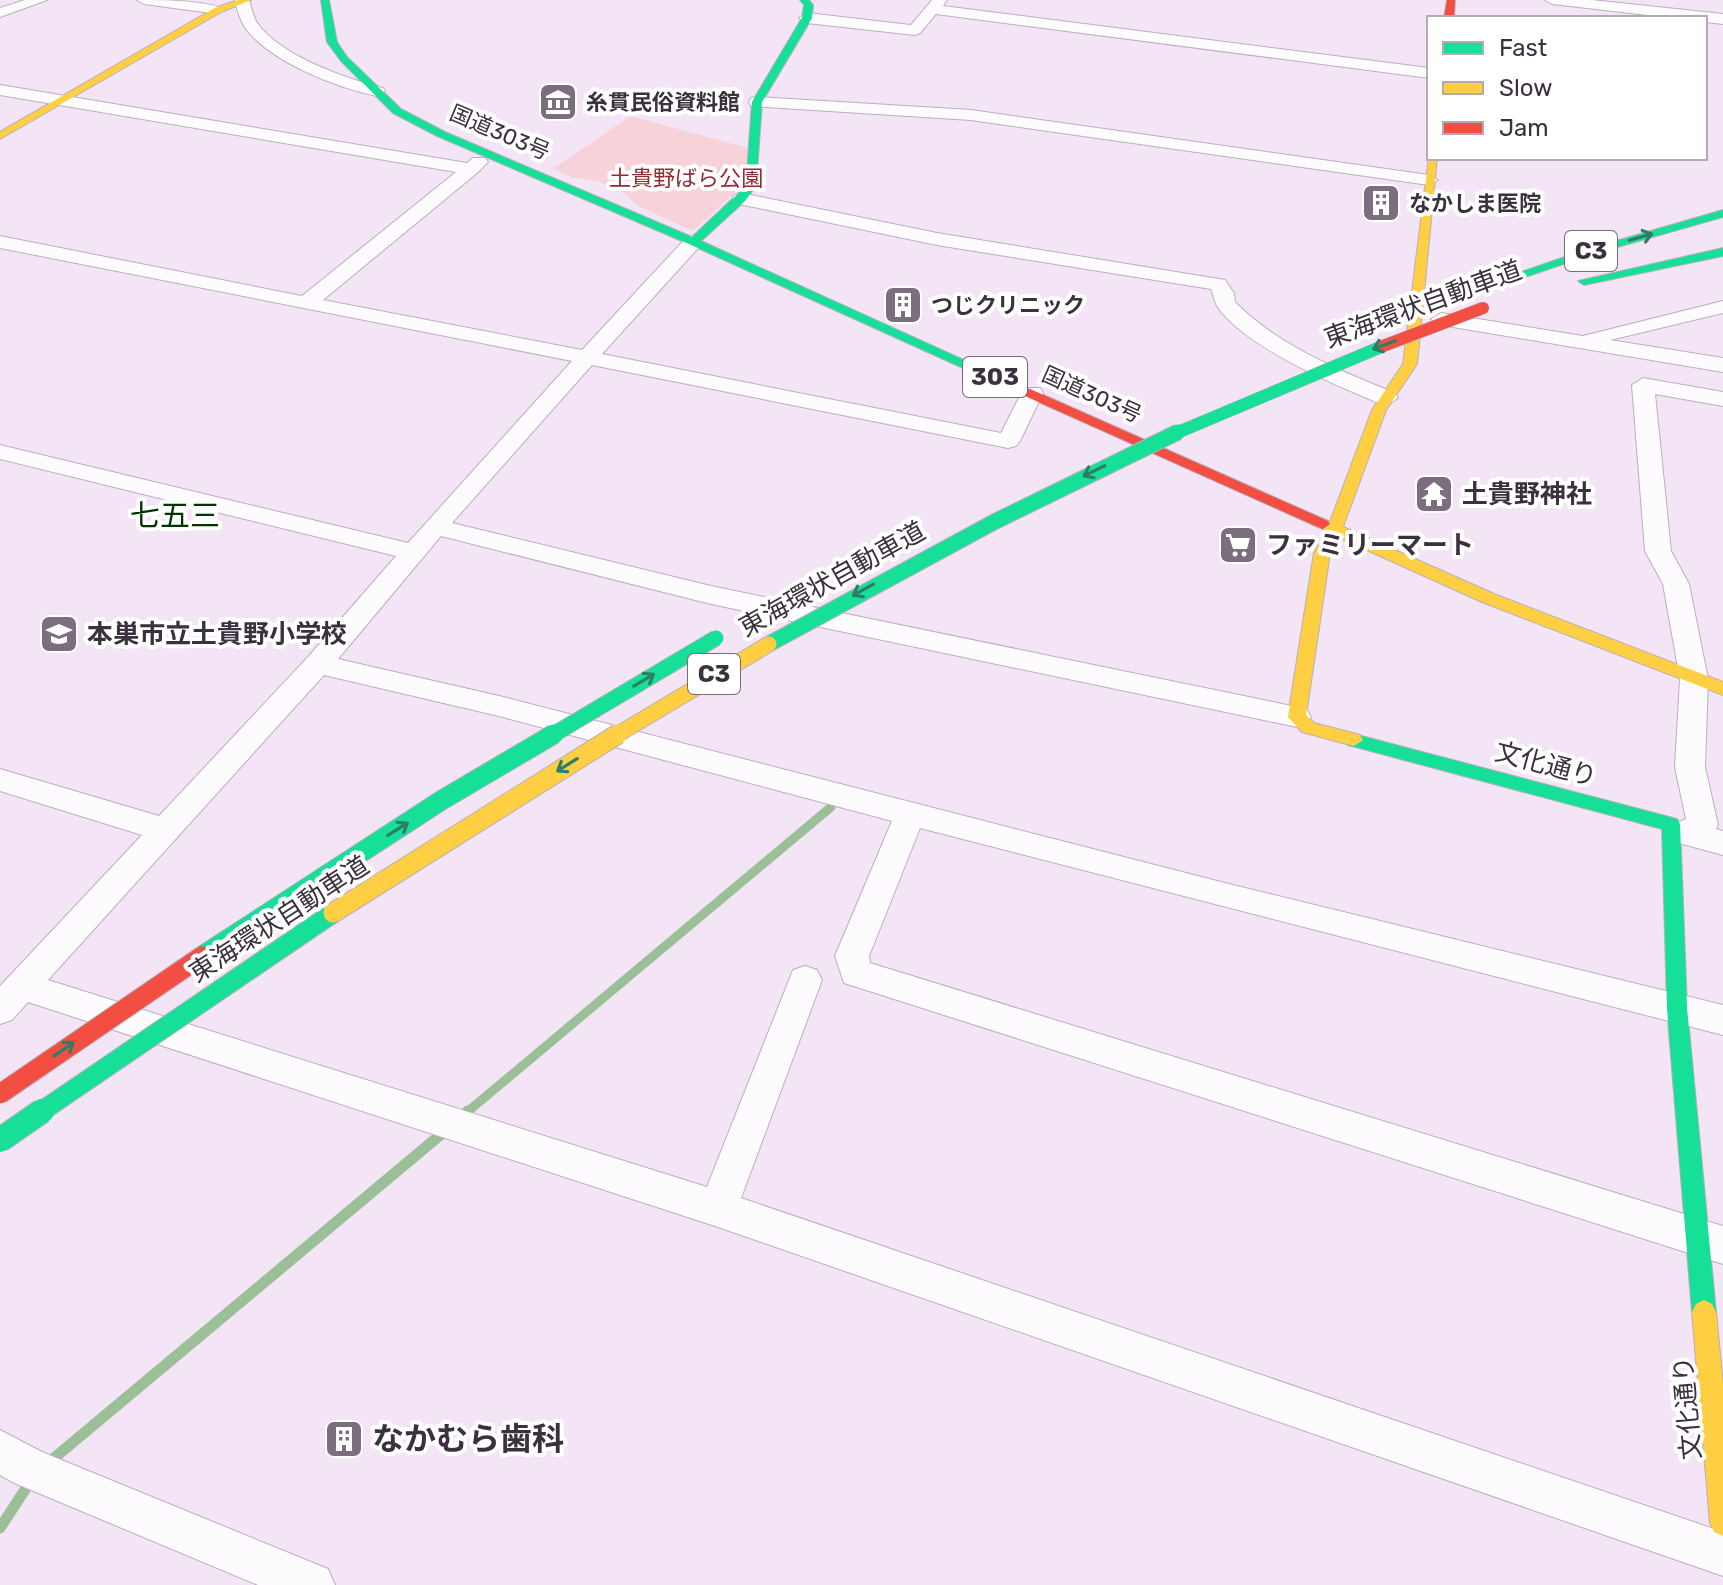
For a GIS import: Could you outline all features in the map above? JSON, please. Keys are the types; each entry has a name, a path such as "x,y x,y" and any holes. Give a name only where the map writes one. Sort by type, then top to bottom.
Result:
{"main road":[{"path":"0,136 218,10 244,0"},
{"name":"国道303号","path":"325,0 332,42 344,59 397,111 1488,598 1723,689"},
{"path":"693,242 741,199 751,186 757,102 806,8"},
{"path":"1297,717 1322,553 1335,529 1368,437 1387,398 1410,364 1409,315 1432,160"},
{"name":"東海環状自動車道","path":"1409,315 1589,252 1723,213"},
{"name":"C3","path":"1723,234 1565,282 1723,252"},
{"name":"東海環状自動車道","path":"0,1140 293,939 457,834 701,681 872,584 1193,423 1344,360 1489,306"},
{"name":"東海環状自動車道","path":"1276,365 1317,349"},
{"path":"1093,444 1136,424"},
{"name":"東海環状自動車道","path":"0,1094 268,910 506,761 791,597"},
{"name":"文化通り","path":"1297,717 1308,728 1671,824 1677,1008 1710,1241 1723,1523"}],"street":[{"path":"0,13 40,0"},
{"path":"144,0 218,10"},
{"path":"244,0 251,26 272,44 345,84 377,91"},
{"path":"1552,0 1696,16"},
{"path":"806,8 915,30 936,4 1427,73"},
{"path":"0,90 471,169"},
{"path":"757,102 971,115 1429,180"},
{"path":"307,302 490,155"},
{"path":"741,199 937,239 1218,284 1224,293 1225,303 1247,324 1339,379 1387,398"},
{"path":"0,242 1008,441 1032,393"},
{"path":"693,242 480,474 318,664 11,998 718,1209 1723,1554"},
{"path":"1577,341 1723,307"},
{"path":"1409,315 1723,365"},
{"path":"1723,399 1643,385 1658,551 1676,584 1694,679 1690,767 1703,825 1686,833 1723,843"},
{"path":"0,452 412,552"},
{"path":"436,527 711,595 1297,717"},
{"path":"318,664 499,706 910,814 1723,1020"},
{"path":"0,780 165,830"},
{"path":"910,814 852,956 856,973 1710,1241"},
{"path":"718,1209 805,980"},
{"path":"0,1451 27,1467 312,1585"}],"green space":[{"name":"土貴野ばら公園","path":"630,116 748,148 745,183 693,231 638,206 625,194 598,181 571,177 553,169"}],"waterway":[{"path":"466,1113 831,807"},
{"path":"461,1117 468,1111"},
{"path":"47,1464 445,1131"},
{"path":"0,1528 32,1479"}],"traffic: fast":[{"path":"325,0 332,42 344,59 397,111 441,134 693,242 1021,389"},
{"path":"693,242 741,199 751,186 757,102 807,18 809,5 804,0"},
{"path":"1460,295 1589,252 1723,213"},
{"path":"1584,281 1723,252"},
{"path":"769,644 1070,483 1225,411 1383,346"},
{"path":"202,956 442,800 716,638"},
{"path":"1354,740 1671,824 1677,1008 1704,1312"},
{"path":"0,1140 333,913"}],"traffic: slow":[{"path":"0,136 218,10 247,0"},
{"path":"1354,740 1308,728 1297,717 1322,553 1335,529 1379,410 1410,364 1432,160"},
{"path":"1323,524 1488,598 1723,689"},
{"path":"333,913 579,757 769,644"},
{"path":"1704,1312 1723,1523"}],"traffic: jam":[{"path":"1449,16 1451,0"},
{"path":"1383,346 1483,308"},
{"path":"1021,389 1323,524"},
{"path":"0,1094 202,956"}],"place":[{"name":"糸貫民俗資料館","path":"558,102"},
{"name":"なかしま医院","path":"1381,203"},
{"name":"つじクリニック","path":"903,305"},
{"name":"土貴野神社","path":"1434,494"},
{"name":"ファミリーマート","path":"1238,545"},
{"name":"本巣市立土貴野小学校","path":"59,634"},
{"name":"なかむら歯科","path":"344,1439"}],"district":[{"name":"七五三","path":"175,516"}]}
